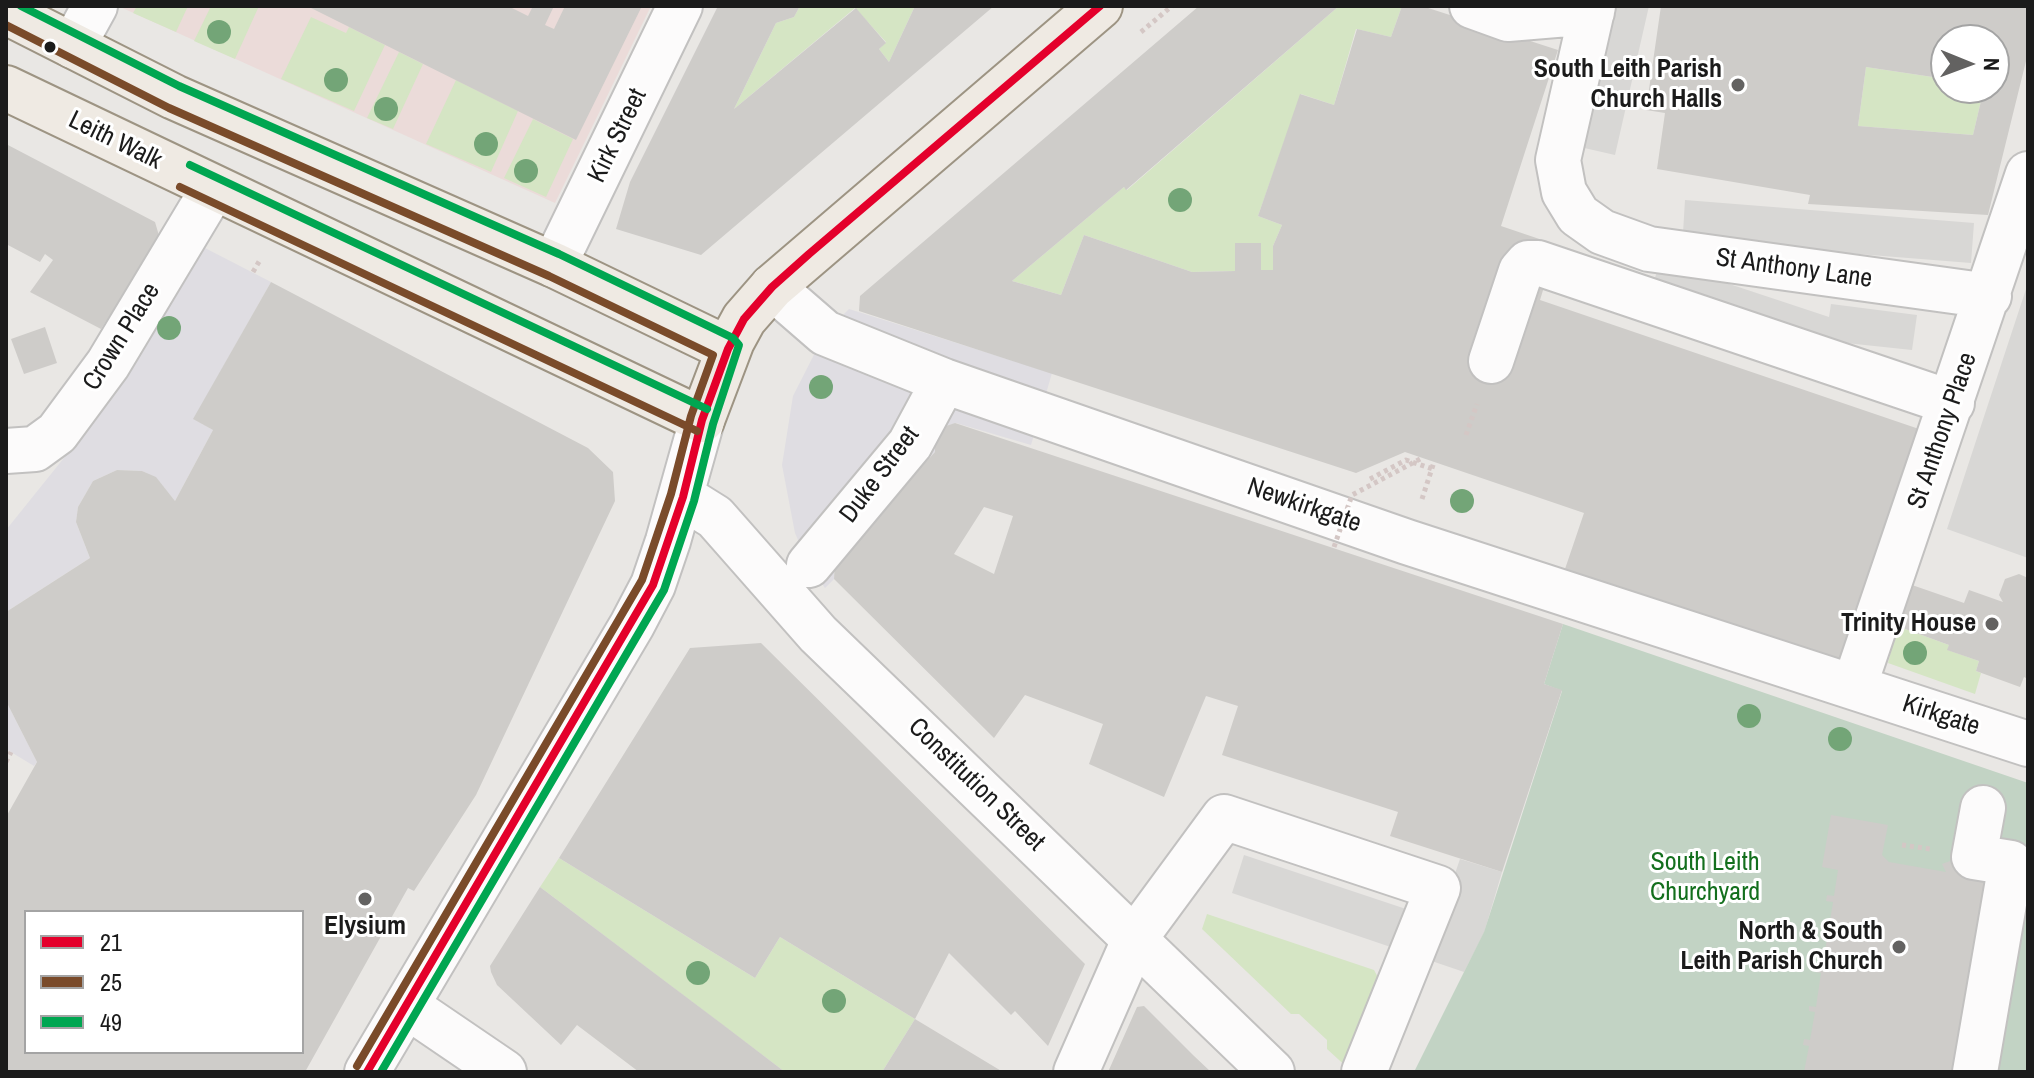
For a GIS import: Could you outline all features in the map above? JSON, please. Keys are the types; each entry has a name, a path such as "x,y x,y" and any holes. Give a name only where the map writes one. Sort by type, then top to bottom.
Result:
{"main road":[{"path":"702,420 728,349 744,319 772,287 1100,6"},
{"path":"6,12 87,21 174,97 554,265 728,349"},
{"name":"Leith Walk","path":"6,88 702,420"}],"street":[{"name":"Kirk Street","path":"554,265 680,6"},
{"path":"1472,6 1508,19 1593,9"},
{"name":"St Anthony Lane","path":"1593,9 1558,160 1564,192 1578,215 1602,232 1649,249 1989,296"},
{"name":"St Anthony Place","path":"1854,687 2028,174"},
{"name":"Crown Place","path":"11,460 48,442 57,433 108,364 213,189"},
{"path":"1491,361 1521,271 1528,263 1538,263 1952,403"},
{"name":"Newkirkgate","path":"772,287 825,333 944,381 1407,542 1854,687"},
{"name":"Duke Street","path":"809,565 910,444 944,381"},
{"path":"367,1072 653,585 683,497 702,420"},
{"name":"Constitution Street","path":"683,497 715,517 818,634 1272,1072"},
{"name":"Kirkgate","path":"1854,687 2028,744"},
{"path":"1975,1072 2011,863 1974,857 1983,808"},
{"path":"1076,1072 1135,938 1224,817 1438,888 1364,1072"},
{"path":"407,1006 504,1072"}],"path":[{"path":"1334,547 1352,495 1422,458"},
{"path":"6,762 11,752"}],"shaded area":[{"path":"118,6 651,6 555,203"},
{"path":"1612,6 1649,6 1615,155 1580,147"},
{"path":"1685,200 1974,223 1971,263 1745,245 1683,233"},
{"path":"205,248 271,282 194,419 213,430 175,501 156,478 142,471 117,470 93,481 78,507 76,522 90,558 6,612 6,530 96,418"},
{"path":"1660,261 1829,317 1831,304 1917,315 1912,350 1846,343 1655,278"},
{"path":"2028,283 2028,558 1947,529"},
{"path":"849,309 1052,373 1031,445 956,423 943,427 935,439 935,452 835,561 834,579 825,588 809,565 795,533 782,465 793,396 825,333"},
{"path":"6,701 37,762 34,766 6,749"},
{"path":"1244,855 1439,920 1460,859 1502,872 1484,933 1464,972 1232,893"}],"green space":[{"path":"137,6 188,6 176,32 133,13"},
{"path":"211,6 259,6 235,59 194,41"},
{"path":"800,6 915,6 889,62 879,49 886,42 855,8 734,109 776,23 794,17"},
{"path":"1339,6 1402,6 1391,37 1356,29 1334,105 1301,94 1258,216 1282,225 1273,246 1273,270 1261,270 1261,243 1235,243 1235,271 1192,272 1084,235 1061,295 1012,281 1124,187 1127,190"},
{"path":"311,17 346,33 349,27 385,45 354,111 281,79"},
{"path":"399,52 423,64 393,129 367,118"},
{"path":"1866,67 1930,77 1930,104 1980,104 1973,135 1858,126"},
{"path":"456,80 518,111 491,172 426,144"},
{"path":"533,119 573,139 546,197 504,178"},
{"name":"South Leith Churchyard","path":"1563,624 2028,783 2028,1072 1414,1072 1484,932 1562,691 1544,684"},
{"path":"1897,626 1949,645 1948,650 1979,661 1976,671 1981,673 1975,694 1888,663"},
{"path":"559,858 755,978 780,937 915,1019 882,1072 785,1072 540,887"},
{"path":"1207,914 1374,970 1382,985 1350,1070 1327,1049 1327,1040 1299,1014 1291,1014 1202,929"}],"building":[{"path":"307,6 508,6 528,16 533,6 554,6 545,25 554,29 565,6 642,6 576,140"},
{"path":"718,6 800,6 794,17 776,23 734,109 856,8 886,43 879,49 889,62 915,6 994,6 701,255 616,229 630,182"},
{"path":"1199,6 1339,6 1126,190 1124,187 1012,281 1061,295 1084,235 1192,272 1235,271 1235,243 1261,243 1261,270 1273,270 1273,246 1282,225 1258,216 1300,94 1334,105 1357,29 1391,37 1402,6 1422,6 1558,50 1501,226 1846,343 1832,384 1544,287 1540,300 1919,429 1839,663 1565,569 1584,513 1405,452 1356,473 859,311 860,296"},
{"path":"1661,6 2028,6 2028,53 1988,215 1808,204 1810,195 1657,169 1665,113 1646,110"},
{"path":"6,144 155,222 160,239 101,329 30,292 53,260 45,254 40,262 6,244"},
{"path":"271,282 588,448 613,472 615,501 476,795 414,891 408,888 305,1072 6,1072 6,817 37,762 6,701 6,612 90,558 76,522 78,507 93,481 117,470 142,471 156,477 175,501 213,430 193,419"},
{"path":"45,327 57,363 24,374 11,339"},
{"path":"955,423 1563,624 1544,684 1562,690 1502,872 1390,836 1398,812 1222,755 1238,706 1206,696 1164,797 1089,764 1103,724 1025,695 994,738 834,579 835,561 935,452 935,439 943,427","holes":["984,507 1013,516 994,574 954,554"]},
{"name":"Trinity House","path":"2019,574 2028,578 2028,679 2024,677 2020,687 1976,671 1979,661 1947,650 1949,645 1897,626 1912,585 1964,603 1969,590 2003,602 1999,595 2005,579"},
{"path":"761,643 1085,964 1048,1046 1015,1011 1011,1015 949,953 915,1019 780,937 755,978 559,858 690,648"},
{"name":"North & South Leith Parish Church","path":"1831,815 1888,825 1882,855 1889,862 1946,872 1942,864 1950,861 1954,870 1986,876 1985,925 1978,917 1972,956 1979,957 1978,964 1971,963 1966,992 1973,993 1972,1000 1965,999 1961,1028 1962,1072 1804,1072 1809,1046 1803,1045 1804,1039 1810,1040 1815,1012 1809,1011 1809,1006 1816,1007 1821,973 1815,972 1816,967 1822,968 1827,939 1820,938 1822,932 1828,933 1833,902 1826,901 1827,895 1834,896 1838,870 1822,867"},
{"path":"540,887 785,1072 639,1072 577,1025 561,1045 497,985 490,966"},
{"path":"1144,1006 1211,1072 1108,1072 1137,1007"},
{"path":"915,1019 1003,1072 882,1072"}],"transit line":[{"name":"49","path":"21,6 179,86 559,254 733,338 739,345 713,424 694,501 664,590 381,1072"},
{"name":"21","path":"367,1072 653,585 683,497 702,420 728,349 744,319 772,287 809,254 1100,6"},
{"name":"25","path":"6,25 169,108 549,276 713,355 691,416 671,494 642,580 357,1066"},
{"name":"49","path":"190,165 707,409"},
{"name":"25","path":"180,187 697,431"}],"place":[{"name":"South Leith Parish Church Halls","path":"1738,85"},
{"name":"Trinity House","path":"1992,624"},
{"name":"Elysium","path":"365,899"},
{"name":"North & South Leith Parish Church","path":"1899,947"}]}
